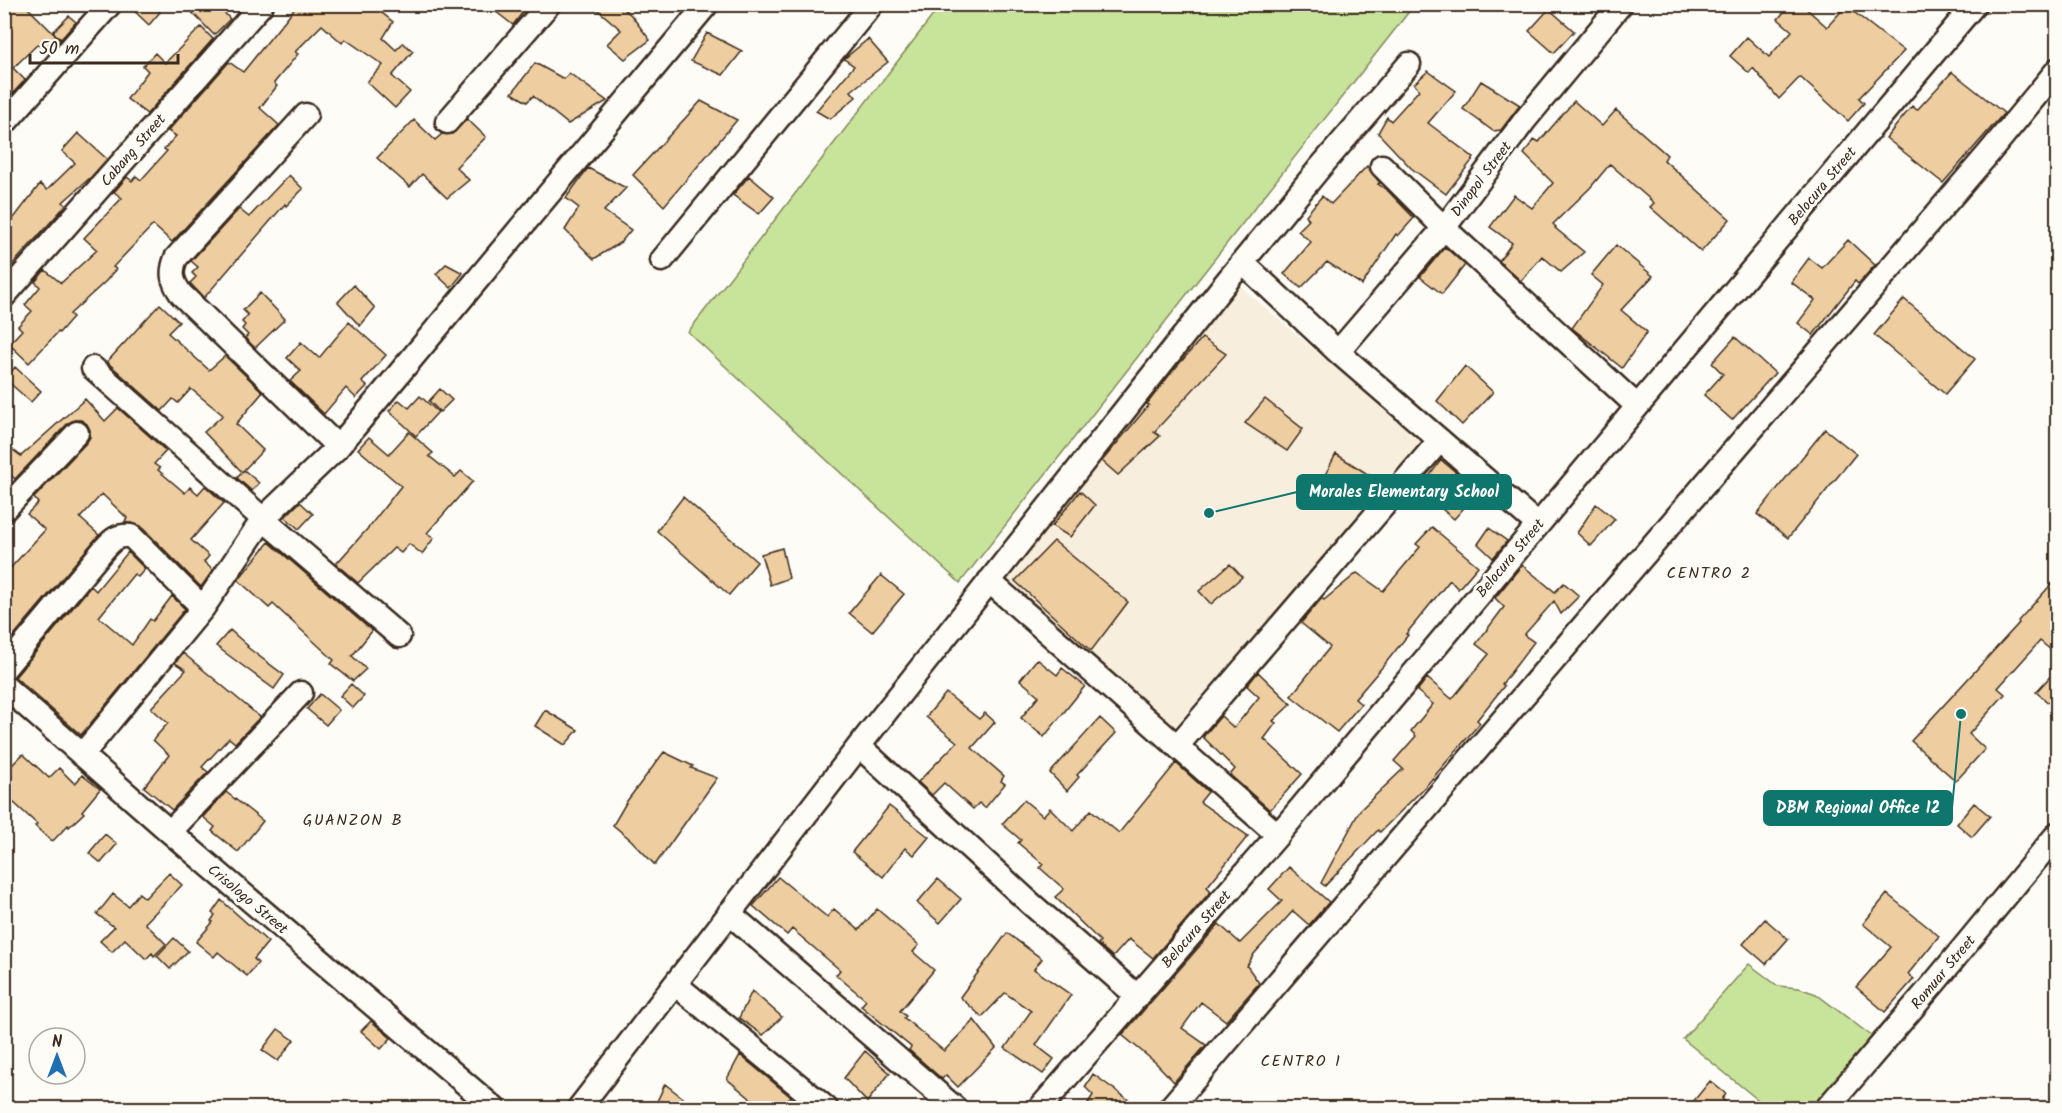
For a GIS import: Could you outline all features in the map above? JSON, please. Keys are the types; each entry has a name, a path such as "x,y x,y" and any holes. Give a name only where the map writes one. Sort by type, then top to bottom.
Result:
{"street":[{"path":"4,124 110,4"},
{"name":"Cabang Street","path":"4,296 262,4"},
{"path":"447,122 549,4"},
{"path":"82,754 203,608 263,519 338,447 707,4"},
{"path":"662,260 872,4"},
{"name":"Dinopol Street","path":"1338,352 1444,228 1526,120 1621,4"},
{"name":"Belocura Street","path":"1040,1108 1278,835 1975,4"},
{"path":"579,1108 859,746 1223,286 1409,64"},
{"path":"1170,1108 1988,154 2058,69"},
{"path":"306,115 176,258 172,267 173,282 181,294 338,447"},
{"path":"1382,166 1444,228 1637,406"},
{"path":"1243,263 1338,352 1538,525"},
{"path":"93,368 399,636"},
{"path":"4,510 78,433"},
{"path":"1178,745 1440,440"},
{"path":"4,669 114,537 120,535 130,536 203,608"},
{"path":"989,581 1278,835"},
{"name":"Crisologo Street","path":"4,686 170,832 494,1108"},
{"path":"170,832 301,693"},
{"path":"859,746 1030,903 1137,996"},
{"name":"Romuar Street","path":"1827,1108 2058,833"},
{"path":"729,913 955,1108"},
{"path":"675,984 826,1108"}],"shaded area":[{"path":"1238,284 1423,444 1175,726 999,581"}],"green space":[{"path":"1405,4 1411,9 960,583 688,332 941,5"},
{"path":"1749,964 1778,986 1799,988 1816,994 1873,1037 1811,1108 1768,1108 1683,1039"}],"building":[{"path":"4,4 24,4 60,40 49,52 38,44 13,68 25,80 4,103"},
{"path":"127,4 152,4 160,12 149,25"},
{"path":"184,4 216,4 230,19 214,35"},
{"path":"298,4 371,4 393,22 383,38 396,50 403,43 413,51 392,76 410,92 395,108 367,82 383,65 345,39 342,43 322,25 295,52 298,54 274,83 277,86 260,108 279,125 172,242 153,225 113,267 116,269 106,281 70,314 73,317 29,363 9,344 22,330 18,326 32,311 25,305 40,287 35,282 45,270 61,283 97,250 84,238 122,198 114,192 127,177 132,181 136,176 141,180 167,151 164,149 176,136 168,131 229,62 243,72"},
{"path":"486,4 529,4 513,25"},
{"path":"591,4 618,4 631,15 650,40 625,59 607,44 621,30"},
{"path":"1791,4 1801,4 1827,27 1846,6 1904,51 1859,98 1864,103 1848,121 1800,77 1779,99 1753,68 1749,73 1730,56 1747,37 1769,57 1792,31 1778,19"},
{"path":"1549,9 1574,31 1554,53 1529,31"},
{"path":"69,16 76,22 61,39 53,32"},
{"path":"201,27 213,39 147,114 127,99 148,71 143,66 155,53 165,63"},
{"path":"707,33 742,51 723,75 691,61"},
{"path":"868,39 888,62 851,91 856,97 830,119 816,111 854,66 844,59"},
{"path":"535,63 564,79 569,73 607,101 568,124 533,96 527,102 512,93"},
{"path":"1428,71 1456,91 1428,123 1474,158 1446,194 1411,168 1378,133 1387,117 1391,121 1419,90 1414,84"},
{"path":"1952,72 2004,113 1943,183 1886,138 1912,106 1917,110"},
{"path":"1481,81 1520,105 1501,130 1493,131 1463,109"},
{"path":"701,101 737,120 664,206 633,175"},
{"path":"1574,101 1602,126 1616,110 1667,155 1664,160 1730,219 1701,252 1650,207 1654,203 1610,164 1590,188 1553,224 1584,252 1561,272 1542,256 1521,281 1499,261 1512,243 1490,227 1514,195 1532,208 1553,183 1524,154 1534,139 1539,142"},
{"path":"467,119 486,137 456,167 469,180 447,198 422,174 410,187 377,158 414,120 435,140 442,134 452,134"},
{"path":"78,133 107,159 63,202 66,205 4,274 4,231 40,184 47,190 75,163 62,151"},
{"path":"1367,166 1380,183 1378,184 1387,190 1414,218 1398,236 1396,234 1362,285 1327,262 1301,288 1284,274 1311,242 1298,231 1309,220 1306,215 1322,196 1331,204"},
{"path":"588,168 626,188 604,211 631,230 621,242 594,259 565,230 579,208 566,198"},
{"path":"289,175 303,189 286,206 285,204 204,298 190,283 196,277 192,273 198,267 191,261 239,209 249,217"},
{"path":"749,176 774,197 759,214 733,195"},
{"path":"1848,240 1875,265 1858,284 1855,281 1813,335 1798,323 1815,300 1791,282 1809,258 1822,268"},
{"path":"1616,245 1653,276 1621,310 1647,332 1622,368 1572,328 1603,285 1591,275"},
{"path":"1445,247 1465,265 1442,294 1420,277"},
{"path":"446,264 463,273 451,288 436,274"},
{"path":"354,285 375,308 360,326 338,302"},
{"path":"260,293 285,319 255,348 245,338 248,335 242,329 245,325 242,322 248,315 243,310"},
{"path":"1904,299 1975,359 1945,394 1874,335"},
{"path":"160,304 179,322 168,333 209,370 225,356 263,392 236,424 263,450 242,472 204,432 223,415 191,389 178,403 173,399 162,411 107,362"},
{"path":"349,322 386,355 362,382 367,386 356,398 346,388 324,414 290,381 301,371 287,358 301,342 319,358"},
{"path":"1735,337 1775,373 1732,420 1704,395 1723,374 1712,363"},
{"path":"1202,338 1226,354 1154,432 1160,436 1118,475 1102,461 1149,405 1147,404 1171,373"},
{"path":"1465,366 1493,392 1462,425 1437,401"},
{"path":"15,367 41,391 31,402 5,379"},
{"path":"440,389 452,400 440,412 429,401"},
{"path":"420,396 438,412 416,436 389,411 399,400 409,408"},
{"path":"85,399 105,421 118,408 166,451 154,464 185,493 190,487 198,494 205,486 224,503 191,540 209,556 204,562 213,570 201,587 141,526 124,523 127,518 102,494 80,518 99,535 4,647 4,575 45,530 27,514 38,503 34,498 87,442 90,430 81,420 68,423 15,479 4,469 4,443 21,456"},
{"path":"1265,399 1303,429 1287,451 1245,423"},
{"path":"1825,429 1856,454 1788,538 1757,514"},
{"path":"409,432 433,453 429,456 455,477 461,471 473,481 427,533 434,538 422,554 409,544 401,553 394,548 358,583 336,564 401,486 358,449 369,437 389,454"},
{"path":"1336,454 1377,480 1362,499 1325,475"},
{"path":"1441,460 1479,491 1454,519 1419,490"},
{"path":"244,470 259,483 252,491 237,478"},
{"path":"1080,491 1095,505 1070,537 1052,526"},
{"path":"683,497 757,562 729,595 657,531"},
{"path":"300,502 313,514 299,529 285,517"},
{"path":"1596,504 1615,519 1591,546 1577,533"},
{"path":"1432,527 1478,566 1458,589 1450,580 1355,699 1361,704 1337,732 1291,696 1330,647 1301,623 1322,598 1324,600 1357,573 1383,591 1420,547 1416,544"},
{"path":"1489,528 1507,541 1493,558 1478,544"},
{"path":"1054,541 1128,602 1091,651 1015,581"},
{"path":"269,542 372,631 352,656 366,669 353,681 331,664 334,660 273,604 269,608 238,580"},
{"path":"782,548 789,578 770,585 761,554"},
{"path":"128,552 145,569 138,577 134,574 99,617 132,645 150,619 153,621 172,596 185,609 81,735 15,677 91,586 96,591"},
{"path":"1230,564 1242,577 1211,604 1199,591"},
{"path":"1522,565 1555,592 1564,583 1579,596 1561,614 1554,601 1524,635 1534,642 1477,720 1480,723 1425,787 1380,832 1378,830 1325,886 1321,883 1360,810 1403,769 1394,761 1416,736 1411,731 1433,704 1417,691 1427,678 1452,699 1489,654 1476,644 1504,607 1495,598"},
{"path":"881,575 904,594 872,632 849,613"},
{"path":"2058,577 2058,656 2040,641 1998,688 2005,694 1969,734 1985,749 1956,781 1911,741"},
{"path":"230,630 247,647 284,675 274,689 216,646"},
{"path":"183,653 260,717 235,743 229,738 202,767 208,772 172,810 144,787 169,755 153,740 168,723 151,708 186,670 175,663"},
{"path":"1037,659 1057,675 1062,668 1085,686 1044,737 1021,718 1039,696 1020,680"},
{"path":"2058,668 2058,711 2036,692"},
{"path":"1258,672 1291,704 1273,721 1276,723 1264,739 1302,774 1270,810 1230,775 1235,769 1203,737 1221,716 1234,728 1259,697 1247,686"},
{"path":"351,684 364,696 353,708 340,696"},
{"path":"946,693 979,719 985,713 995,722 972,748 1004,776 1001,781 1005,784 985,808 979,803 973,809 944,783 932,795 918,782 957,742 926,717"},
{"path":"320,694 339,710 326,725 307,709"},
{"path":"545,710 578,730 565,745 535,726"},
{"path":"1100,718 1116,733 1077,775 1079,777 1067,791 1050,773"},
{"path":"664,752 693,766 691,768 717,778 655,865 613,825 627,801"},
{"path":"23,754 49,778 59,768 75,784 82,775 100,789 82,811 84,813 69,827 68,825 52,842 35,826 37,824 13,802 4,812 4,773"},
{"path":"1176,763 1208,792 1200,802 1248,836 1207,887 1211,891 1153,958 1129,939 1113,957 1055,897 1064,889 1040,868 1043,864 1018,843 1021,840 1002,824 1024,800 1043,816 1050,808 1073,831 1091,810 1119,833"},
{"path":"226,792 263,821 238,852 212,831 215,827 203,817"},
{"path":"1974,803 1990,816 1972,837 1957,824"},
{"path":"889,806 929,837 914,855 905,848 883,877 852,852"},
{"path":"105,834 117,844 101,863 89,853"},
{"path":"1289,867 1329,902 1309,925 1293,911 1254,954 1247,966 1259,983 1226,1021 1201,1002 1182,1028 1206,1045 1174,1082 1156,1063 1122,1035 1219,924 1240,943 1282,901 1269,889"},
{"path":"169,873 182,885 145,923 166,944 154,956 152,953 146,959 125,939 112,952 100,941 114,927 97,914 113,894 128,906 139,893 145,898"},
{"path":"778,877 827,917 834,909 859,930 877,909 919,945 913,952 934,970 900,1011 906,1016 904,1018 944,1051 974,1020 996,1048 958,1087 946,1075 942,1079 909,1050 911,1047 861,1006 866,1000 836,975 840,970 792,929 787,935 753,906"},
{"path":"938,879 961,899 940,923 917,903"},
{"path":"1887,894 1939,936 1908,974 1914,979 1885,1012 1856,987 1891,947 1863,924"},
{"path":"221,900 268,942 254,959 258,963 247,976 218,952 214,957 196,942 213,922 211,921 215,915 212,913"},
{"path":"1765,919 1788,939 1766,964 1743,944"},
{"path":"1007,933 1042,959 1034,969 1071,995 1036,1045 1054,1059 1043,1074 1005,1048 1031,1011 1005,993 982,1017 960,997"},
{"path":"174,938 188,951 170,969 157,956"},
{"path":"752,991 782,1017 763,1035 739,1018"},
{"path":"371,1021 391,1038 381,1049 361,1031"},
{"path":"278,1029 294,1040 278,1061 262,1050"},
{"path":"865,1051 890,1073 867,1102 844,1078"},
{"path":"740,1055 791,1097 781,1108 762,1108 727,1079"},
{"path":"1093,1074 1140,1108 1096,1108 1088,1103 1093,1095 1085,1087"},
{"path":"1710,1081 1726,1094 1722,1099 1734,1108 1688,1108"},
{"path":"665,1084 696,1108 654,1108"}],"place":[{"name":"Morales Elementary School","path":"1209,513"},
{"name":"DBM Regional Office 12","path":"1961,714"}],"district":[{"name":"CENTRO 2","path":"1709,572"},
{"name":"GUANZON B","path":"353,819"},
{"name":"CENTRO 1","path":"1301,1060"}]}
